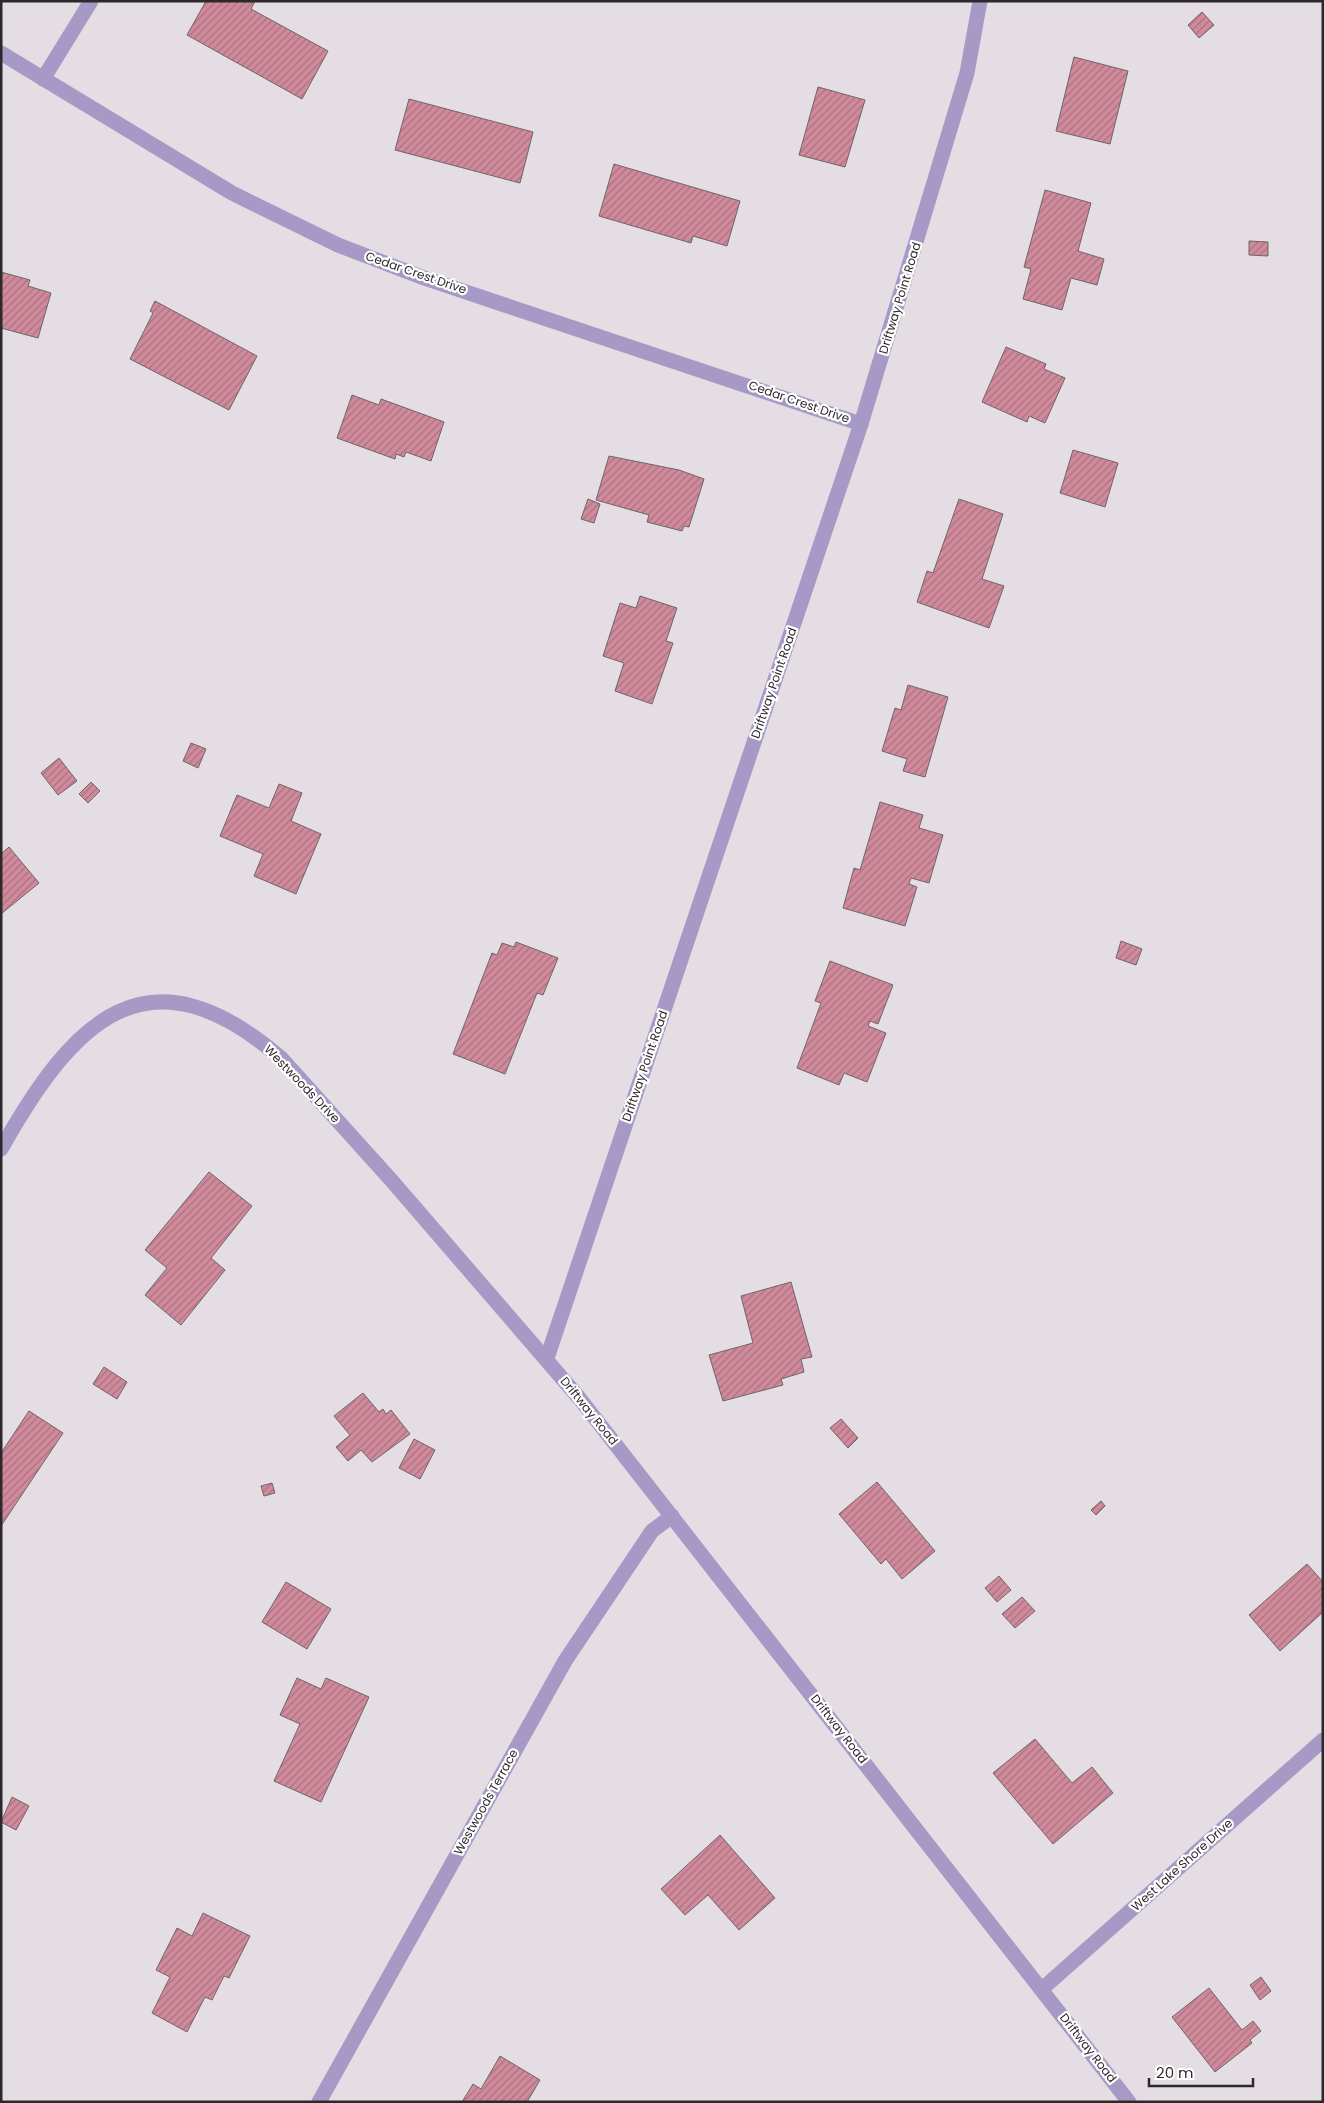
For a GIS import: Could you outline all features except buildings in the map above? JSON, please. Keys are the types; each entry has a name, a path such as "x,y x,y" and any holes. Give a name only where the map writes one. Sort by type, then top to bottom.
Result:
{"street":[{"path":"44,79 91,1"},
{"name":"Driftway Point Road","path":"547,1358 861,424 967,72 980,1"},
{"name":"Cedar Crest Drive","path":"1,54 232,193 338,245 424,278 861,424"},
{"name":"Westwoods Drive","path":"1,1150 30,1102 65,1054 82,1036 103,1020 125,1008 167,1001 191,1005 208,1011 245,1030 282,1059 547,1358"},
{"name":"Driftway Road","path":"547,1358 1129,2102"},
{"name":"Westwoods Terrace","path":"319,2102 565,1661 652,1531 672,1516"},
{"name":"West Lake Shore Drive","path":"1042,1989 1323,1740"}]}
